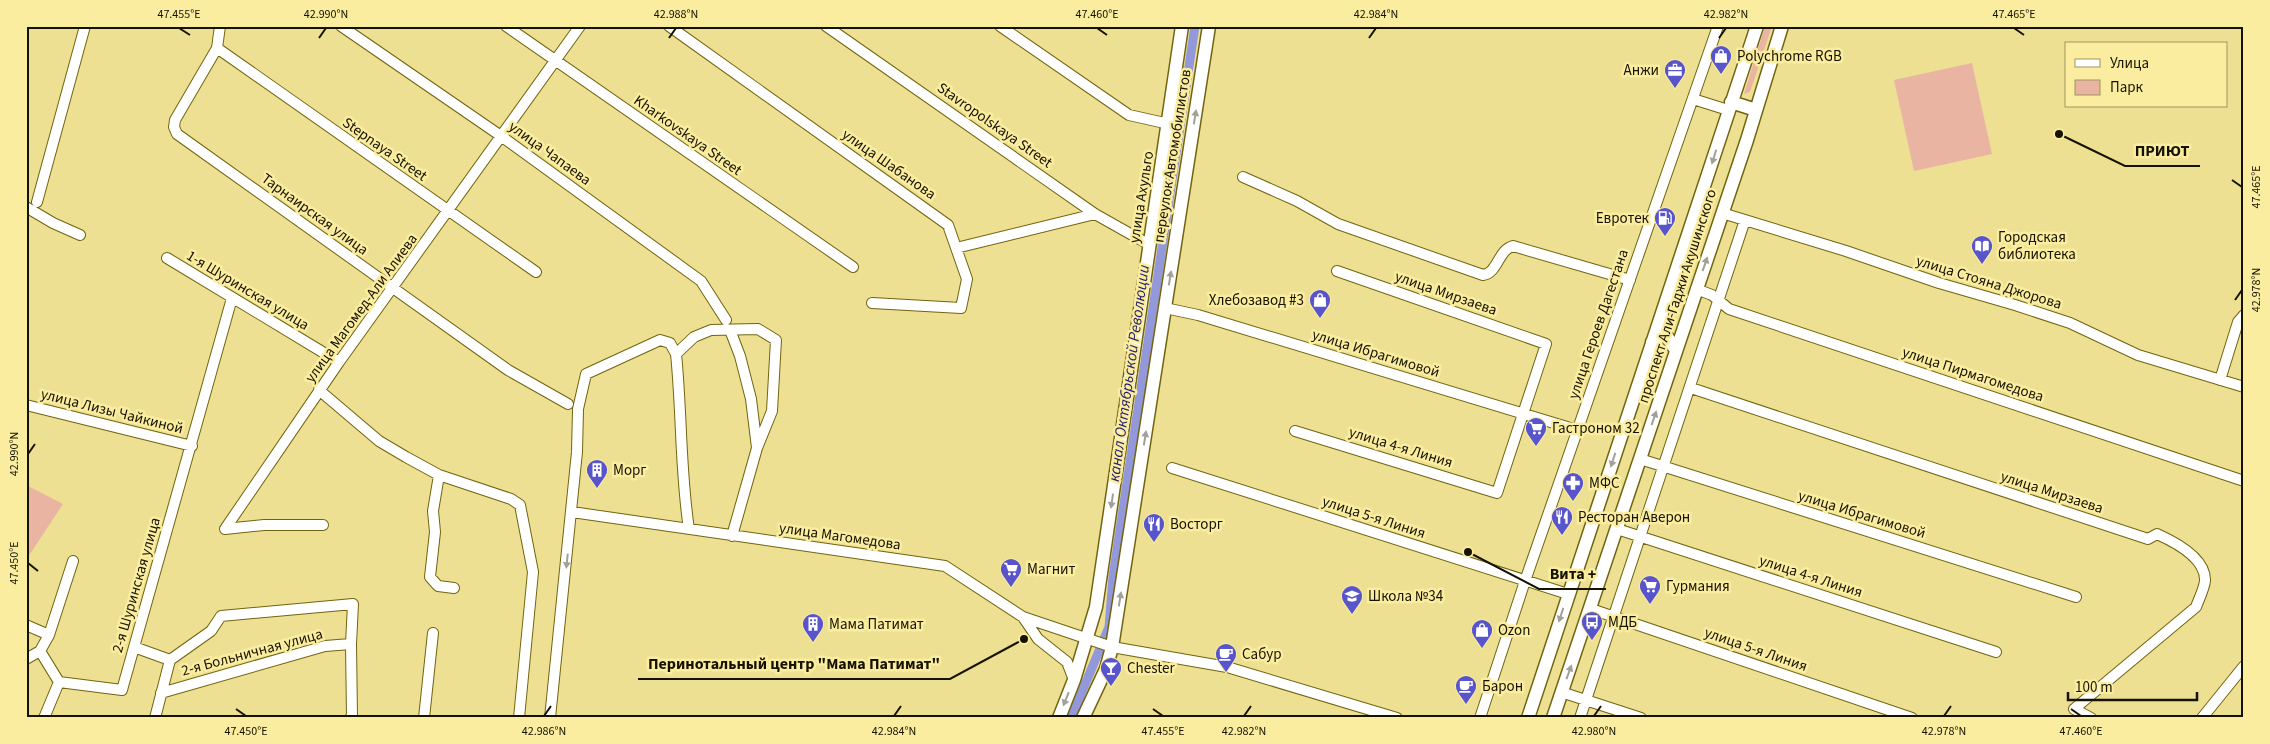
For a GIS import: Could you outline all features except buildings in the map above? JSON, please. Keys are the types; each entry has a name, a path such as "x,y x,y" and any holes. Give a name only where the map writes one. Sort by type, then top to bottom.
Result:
{"main road":[{"name":"улица Ахульго","path":"1074,680 1090,639 1096,607 1182,26"},
{"name":"переулок Автомобилистов","path":"1083,718 1106,669 1112,647 1209,26"},
{"name":"проспект Али-Гаджи Акушинского","path":"1528,718 1757,26"},
{"name":"проспект Али-Гаджи Акушинского","path":"1553,718 1591,609 1782,26"},
{"path":"1730,106 1756,110"},
{"path":"1652,342 1662,336 1668,338 1676,349"},
{"path":"1058,718 1074,680"}],"street":[{"path":"36,202 86,26"},
{"path":"217,48 220,26"},
{"name":"улица Чапаева","path":"342,26 501,136 701,281 728,325 740,356 751,399 757,448"},
{"name":"Kharkovskaya Street","path":"506,26 852,267"},
{"name":"улица Магомед-Али Алиева","path":"323,525 264,525 225,529 319,390 580,26"},
{"name":"улица Шабанова","path":"669,26 948,225 967,279 961,308 872,303"},
{"name":"Stavropolskaya Street","path":"826,26 1095,214 1150,245"},
{"path":"1000,26 1129,115 1169,124"},
{"name":"улица Героев Дагестана","path":"1480,718 1525,581 1718,26"},
{"name":"Тарнаирская улица","path":"217,48 174,120 177,134 508,370 568,404"},
{"name":"Stepnaya Street","path":"217,48 536,272"},
{"path":"1693,99 1730,106"},
{"path":"1243,177 1297,201 1345,227 1483,275 1491,272 1503,252 1513,246 1630,280"},
{"path":"26,207 53,223 80,235"},
{"name":"улица Стояна Джорова","path":"1722,213 2070,323 2138,355 2244,387"},
{"path":"956,248 1095,214"},
{"path":"1580,718 1691,388 1745,220"},
{"name":"1-я Шуринская улица","path":"167,258 339,362"},
{"name":"улица Мирзаева","path":"1337,271 1546,344 1524,413"},
{"name":"улица Пирмагомедова","path":"1696,288 1712,295 1719,303 1738,312 2244,481"},
{"name":"2-я Шуринская улица","path":"59,682 122,690 232,298"},
{"name":"улица Ибрагимовой","path":"1165,308 1198,315 1577,430"},
{"path":"2220,380 2238,322 2244,315"},
{"path":"676,354 694,337 728,325 758,330 776,340 772,411 757,448 732,536"},
{"path":"550,718 572,512 578,409 586,374 660,340 670,342 676,354 680,388 683,488 689,529"},
{"name":"улица Мирзаева","path":"1691,388 2148,540 2157,534 2197,559 2204,570 2205,582 2196,607 2073,714"},
{"path":"319,390 379,441 440,475 510,499 520,505 534,572 519,718"},
{"name":"улица Лизы Чайкиной","path":"26,405 192,446"},
{"name":"улица 4-я Линия","path":"1296,431 1497,493 1524,413"},
{"name":"улица Ибрагимовой","path":"1640,459 2076,597"},
{"name":"улица 5-я Линия","path":"1172,468 1568,594"},
{"path":"440,475 433,511 435,532 430,578 438,586 454,588"},
{"name":"улица Магомедова","path":"572,512 945,566 1023,617 1112,647"},
{"name":"улица 4-я Линия","path":"1617,529 1996,652"},
{"path":"26,659 40,651 49,635 73,561"},
{"path":"154,718 170,660 211,632 221,616 353,604 351,717"},
{"name":"улица 5-я Линия","path":"1591,609 1912,718"},
{"path":"1023,617 1038,639 1066,662 1074,680"},
{"path":"26,625 49,635"},
{"path":"424,718 433,633"},
{"name":"2-я Больничная улица","path":"161,693 325,646 351,644"},
{"path":"134,647 170,660"},
{"path":"1112,647 1227,667 1397,718"},
{"path":"40,651 59,682 44,718"},
{"path":"2202,718 2244,666"},
{"path":"1562,692 1641,718"},
{"path":"2073,714 2091,718"}],"green space":[{"path":"1765,26 1772,26 1750,92 1744,94"},
{"path":"1972,63 1992,154 1914,171 1894,80"},
{"path":"26,485 63,504 26,560"}],"waterway":[{"name":"канал Октябрьской Революции","path":"1071,718 1109,627 1113,577 1195,26"}],"place":[{"name":"Polychrome RGB","path":"1721,75"},
{"name":"Анжи","path":"1675,89"},
{"name":"ПРИЮТ","path":"2059,134"},
{"name":"Евротек","path":"1665,237"},
{"name":"Городская библиотека","path":"1982,265"},
{"name":"Хлебозавод #3","path":"1320,319"},
{"name":"Гастроном 32","path":"1536,447"},
{"name":"Морг","path":"597,489"},
{"name":"МФС","path":"1573,502"},
{"name":"Ресторан Аверон","path":"1562,536"},
{"name":"Восторг","path":"1154,543"},
{"name":"Вита +","path":"1468,552"},
{"name":"Магнит","path":"1011,588"},
{"name":"Гурмания","path":"1650,605"},
{"name":"Школа №34","path":"1352,615"},
{"name":"Перинотальный центр \"Мама Патимат\"","path":"1024,639"},
{"name":"МДБ","path":"1592,641"},
{"name":"Мама Патимат","path":"813,643"},
{"name":"Ozon","path":"1482,649"},
{"name":"Сабур","path":"1226,673"},
{"name":"Chester","path":"1111,687"},
{"name":"Барон","path":"1466,705"}]}
